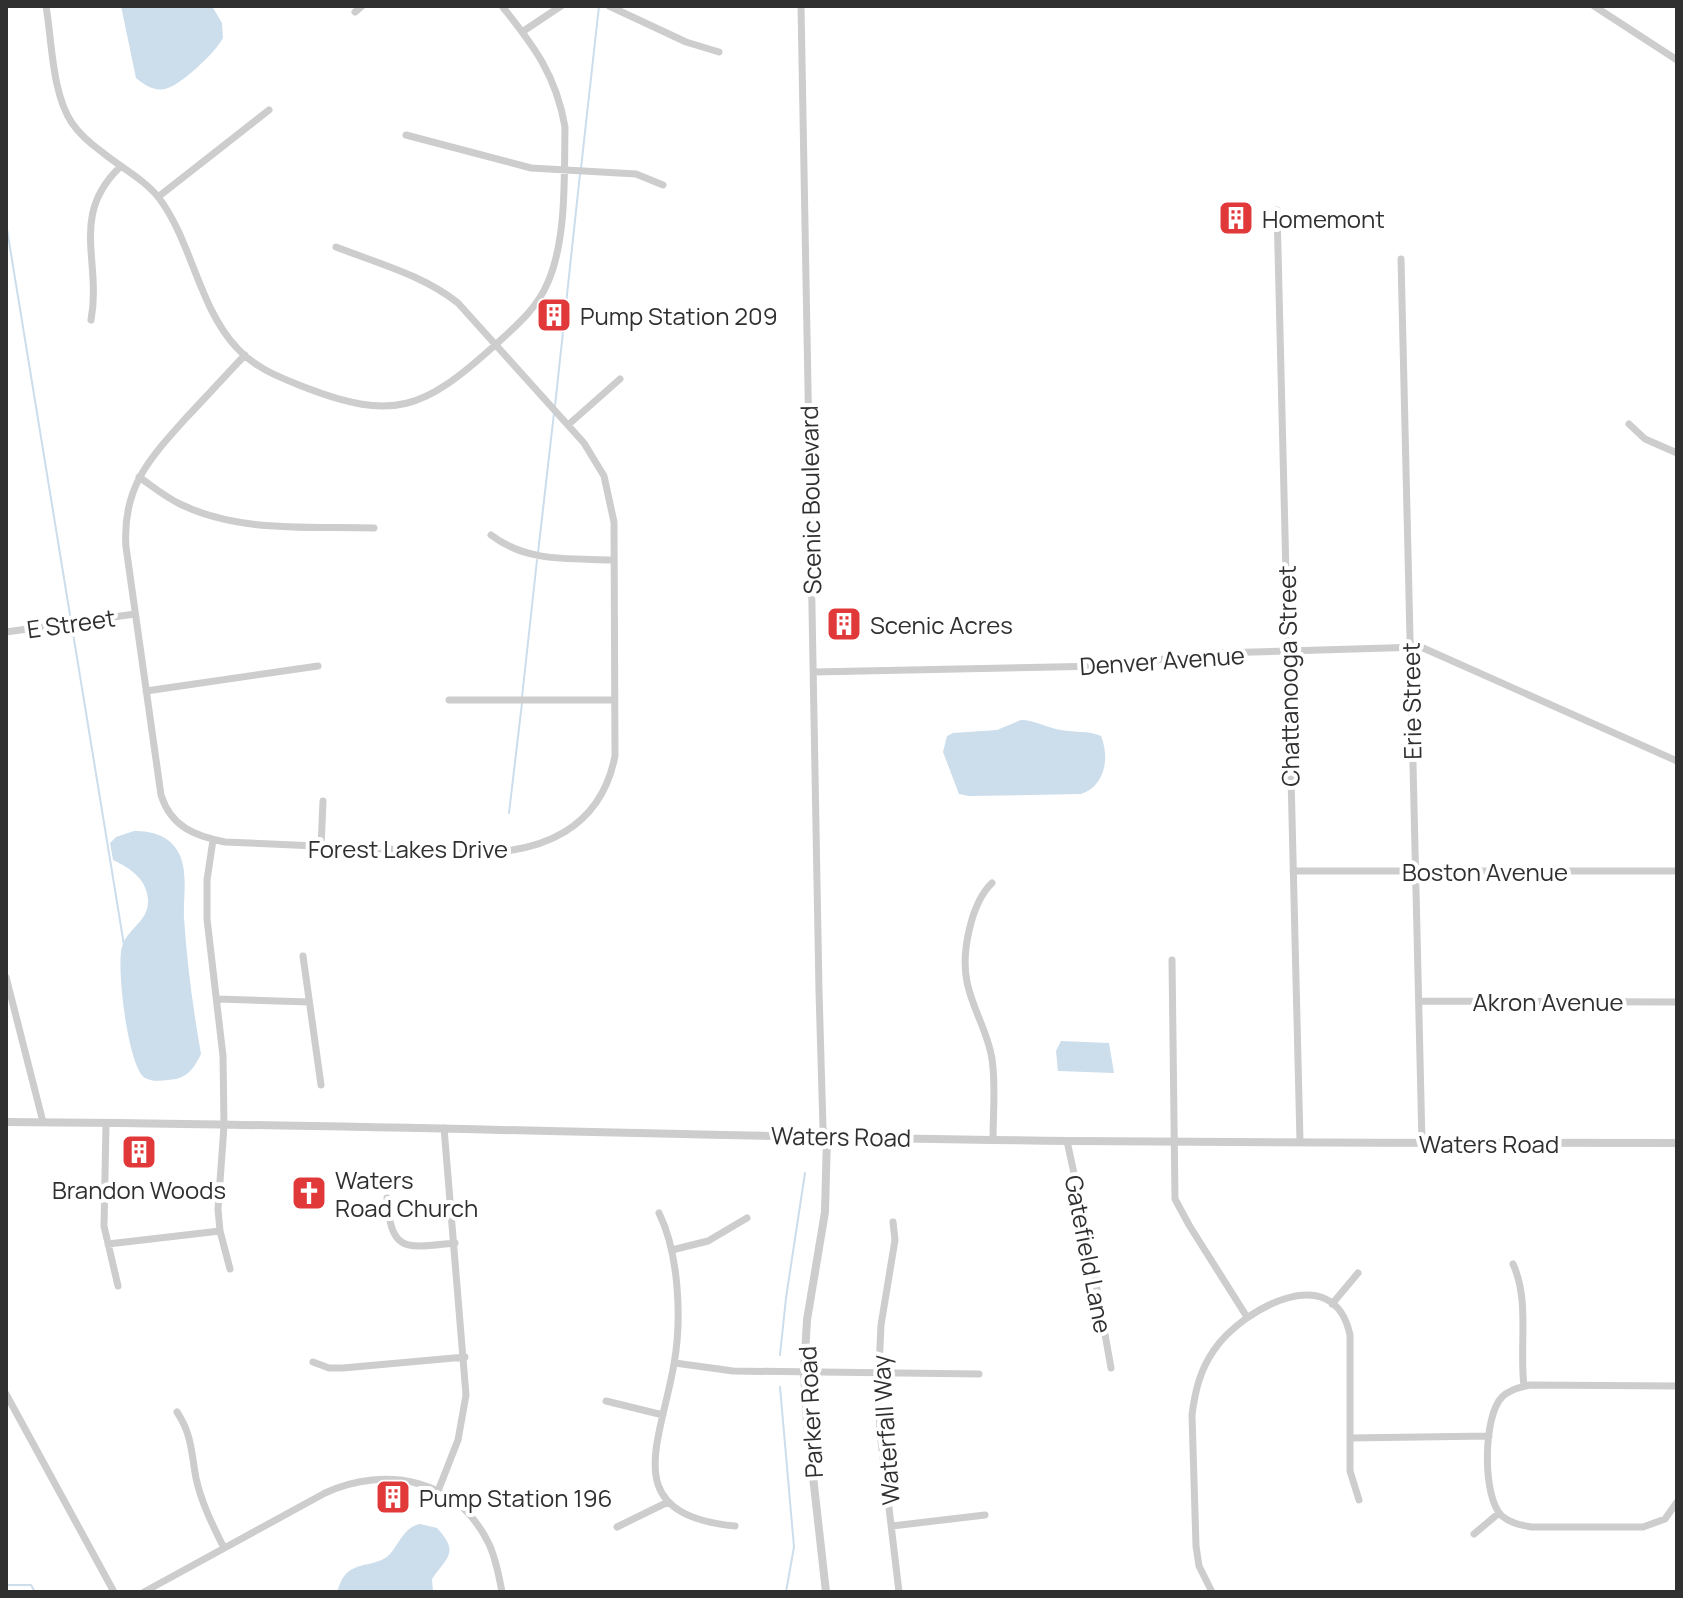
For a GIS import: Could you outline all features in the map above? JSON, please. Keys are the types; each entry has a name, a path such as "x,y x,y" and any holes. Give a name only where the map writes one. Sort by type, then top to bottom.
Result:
{"street":[{"path":"46,6 60,98 66,114 81,135 158,197 173,219 219,323 245,355 271,374 332,398 361,405 394,406 440,391 528,314 547,286 559,250 565,127 560,101 546,65 502,6"},
{"path":"522,32 561,6"},
{"path":"609,6 686,42 719,52"},
{"name":"Scenic Boulevard","path":"801,6 823,1128 827,1136"},
{"path":"1594,6 1677,60"},
{"path":"158,197 269,110"},
{"path":"406,135 531,168 636,174 663,185"},
{"path":"91,320 95,295 88,239 90,221 104,184 120,167"},
{"name":"Chattanooga Street","path":"1277,210 1300,1141"},
{"name":"Forest Lakes Drive","path":"245,355 150,458 129,500 124,529 164,804 180,827 213,840 255,846 498,853 525,847 567,831 593,809 607,787 615,756 613,510 604,476 598,463 568,425 467,312 444,292 336,247"},
{"name":"Erie Street","path":"1401,259 1422,1143"},
{"path":"568,425 620,379"},
{"path":"1629,424 1645,439 1677,453"},
{"path":"139,477 182,505 226,520 263,525 374,528"},
{"path":"491,535 511,549 537,555 614,560"},
{"name":"E Street","path":"6,632 135,614"},
{"name":"Denver Avenue","path":"814,672 1077,667 1217,653 1410,647 1429,649 1677,761"},
{"path":"146,691 318,666"},
{"path":"449,700 615,700"},
{"path":"321,848 323,801"},
{"path":"213,840 207,905 223,1056 224,1126 218,1209 230,1269"},
{"name":"Boston Avenue","path":"1293,871 1677,871"},
{"path":"992,883 984,891 974,911 966,972 967,984 993,1063 993,1140"},
{"path":"303,956 321,1085"},
{"path":"1172,960 1174,1188 1178,1207 1247,1317"},
{"path":"6,977 43,1122"},
{"path":"218,999 309,1002"},
{"name":"Akron Avenue","path":"1419,1001 1677,1002"},
{"name":"Waters Road","path":"6,1122 1067,1141 1677,1143"},
{"path":"106,1125 104,1226 118,1286"},
{"path":"438,1491 451,1463 466,1395 444,1128"},
{"name":"Parker Road","path":"826,1592 804,1372 807,1320 825,1212 827,1136"},
{"name":"Gatefield Lane","path":"1067,1141 1111,1368"},
{"path":"387,1198 391,1230 402,1242 417,1247 455,1243"},
{"path":"659,1213 670,1234 678,1324 675,1363 663,1415 655,1477 668,1502 689,1518 735,1526"},
{"path":"672,1250 708,1241 747,1218"},
{"name":"Waterfall Way","path":"893,1222 894,1251 881,1325 878,1374 880,1432 899,1592"},
{"path":"108,1244 220,1231"},
{"path":"1513,1264 1521,1281 1524,1386"},
{"path":"1332,1304 1358,1273"},
{"path":"1212,1592 1199,1566 1196,1546 1192,1415 1200,1374 1227,1333 1247,1317 1278,1301 1304,1294 1317,1296 1340,1310 1347,1323 1350,1335 1350,1471 1359,1500"},
{"path":"313,1362 329,1368 343,1368 465,1357"},
{"path":"675,1363 733,1371 979,1374"},
{"path":"1677,1386 1524,1386 1502,1397 1491,1417 1488,1484 1499,1513 1514,1523 1547,1527 1643,1527 1674,1515 1677,1502"},
{"path":"6,1394 114,1592"},
{"path":"606,1401 663,1415"},
{"path":"177,1412 189,1430 197,1480 211,1522 224,1548"},
{"path":"1350,1438 1489,1436"},
{"path":"144,1592 325,1493 351,1482 388,1478 438,1491 469,1516 489,1544 502,1592"},
{"path":"617,1527 668,1502"},
{"path":"1474,1534 1499,1513"},
{"path":"892,1526 985,1515"}],"water":[{"path":"121,6 212,6 222,23 223,38 206,59 172,87 153,88 136,78"},
{"path":"1021,720 1101,736 1105,762 1096,785 1081,794 959,794 943,752 947,736 997,730"},
{"path":"134,831 164,837 177,850 183,865 187,952 201,1054 185,1076 176,1079 156,1081 145,1078 133,1056 125,1016 122,947 142,920 148,900 141,880 113,860 110,843 116,837"},
{"path":"1061,1041 1109,1043 1114,1073 1058,1071 1056,1051"},
{"path":"420,1524 437,1528 448,1543 449,1555 432,1579 433,1592 337,1592 342,1579 350,1571 385,1558 406,1532"}],"waterway":[{"path":"581,168 599,6"},
{"path":"555,406 580,174"},
{"path":"6,223 71,621"},
{"path":"538,553 554,413"},
{"path":"522,697 537,560"},
{"path":"72,627 124,945"},
{"path":"509,813 522,703"},
{"path":"780,1355 805,1173"},
{"path":"780,1387 794,1547 786,1592"},
{"path":"6,1585 31,1585 35,1592"}],"place":[{"name":"Homemont","path":"1236,218"},
{"name":"Pump Station 209","path":"554,315"},
{"name":"Scenic Acres","path":"844,624"},
{"name":"Brandon Woods","path":"139,1152"},
{"name":"Waters Road Church","path":"309,1193"},
{"name":"Pump Station 196","path":"393,1497"}]}
